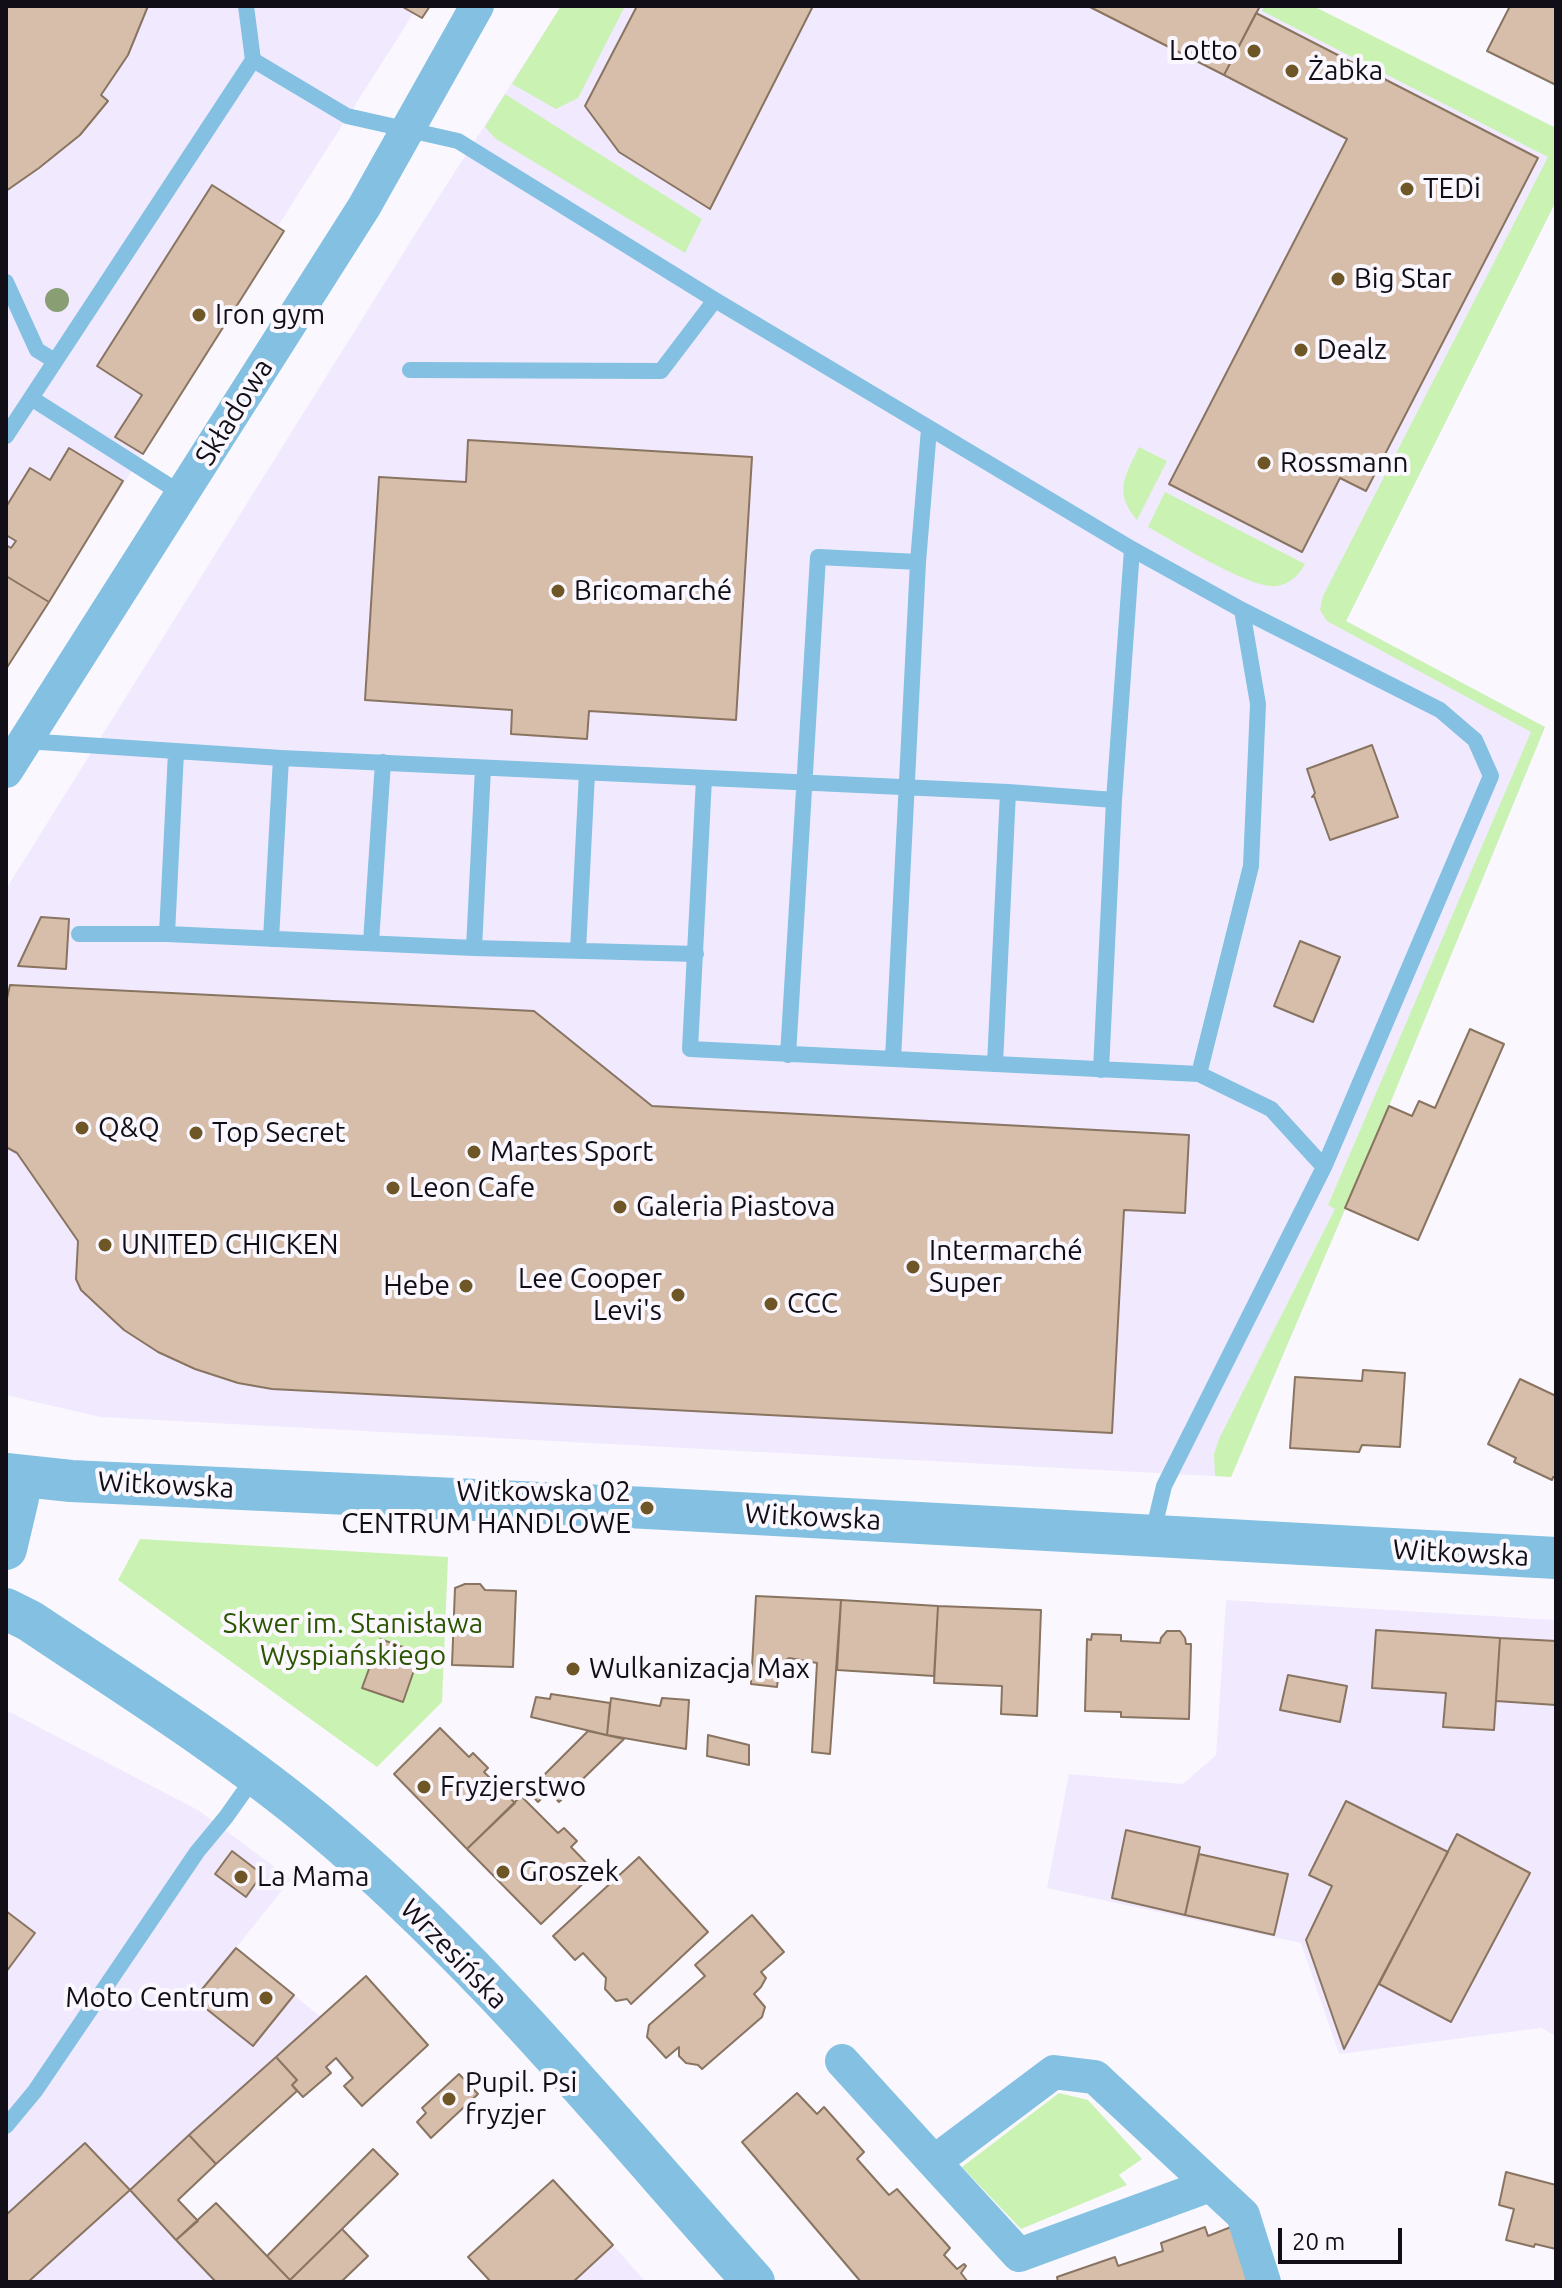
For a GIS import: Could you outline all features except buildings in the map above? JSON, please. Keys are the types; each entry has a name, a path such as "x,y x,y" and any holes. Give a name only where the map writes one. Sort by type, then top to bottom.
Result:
{"street":[{"name":"Składowa","path":"6,771 364,207 477,6"},
{"name":"Witkowska","path":"10,1491 71,1481 632,1507 1556,1558"},
{"path":"6,1549 10,1491"},
{"name":"Wrzesińska","path":"14,1608 255,1776 378,1876 547,2051 754,2282"},
{"path":"842,2061 1019,2255 1210,2185"},
{"path":"934,2162 1054,2072 1095,2077 1243,2215 1264,2282"}],"lane":[{"path":"6,436 253,60 246,6"},
{"path":"248,27 262,6"},
{"path":"253,60 347,116 458,141 715,300 1132,549 1242,610 1440,710 1475,740 1491,776 1324,1167 1164,1486 1152,1537"},
{"path":"6,282 37,350 55,361"},
{"path":"410,370 661,371 715,300"},
{"path":"31,398 182,494"},
{"path":"893,1059 918,562 929,429"},
{"path":"1101,1070 1114,800 1132,549"},
{"path":"788,1055 818,557 918,562"},
{"path":"1199,1074 1251,866 1258,704 1242,610"},
{"path":"25,741 281,758 1008,792 1114,800"},
{"path":"167,934 176,752"},
{"path":"271,939 281,758"},
{"path":"371,942 383,762"},
{"path":"474,948 483,768"},
{"path":"578,951 587,773"},
{"path":"704,779 690,1049 1199,1074 1271,1109 1324,1167"},
{"path":"995,1064 1008,792"},
{"path":"79,934 167,934 696,954"},
{"path":"6,2126 35,2091 197,1852 255,1776"}],"shaded area":[{"path":"6,6 430,6 422,18 413,14 278,226 284,231 6,669"},
{"path":"561,6 1313,6 1556,128 1556,201 1346,621 1545,727 1389,1106 1231,1477 100,1417 6,1395 6,889"},
{"path":"1226,1600 1556,1620 1556,2036 1541,2028 1339,2054 1301,1943 1047,1888 1069,1774 1183,1784 1216,1755"},
{"path":"6,1710 198,1810 291,1879 236,1948 321,2017 130,2190 216,2282 6,2282"},
{"path":"613,2245 646,2282 573,2282"}],"green space":[{"path":"561,6 625,6 578,98 556,109 512,84"},
{"path":"1264,6 1313,6 1556,128 1556,201 1346,621 1545,727 1389,1106 1231,1477 1215,1476 1214,1454 1219,1439 1335,1209 1328,1205 1531,732 1327,621 1320,610 1323,596 1548,157 1262,11"},
{"path":"505,94 702,219 685,253 496,139 485,127"},
{"path":"1139,447 1167,461 1137,520 1123,492 1126,475"},
{"path":"1165,492 1305,564 1294,578 1277,586 1250,580 1212,563 1148,527"},
{"name":"Skwer im. Stanisława Wyspiańskiego","path":"140,1539 448,1557 442,1702 377,1767 118,1580"},
{"path":"1059,2093 1088,2100 1142,2159 1119,2175 1127,2185 1021,2229 962,2167"}],"place":[{"name":"Lotto","path":"1254,51"},
{"name":"Żabka","path":"1292,71"},
{"name":"TEDi","path":"1407,189"},
{"name":"Big Star","path":"1338,279"},
{"name":"Iron gym","path":"199,315"},
{"name":"Dealz","path":"1301,350"},
{"name":"Rossmann","path":"1264,463"},
{"name":"Bricomarché","path":"558,591"},
{"name":"Q&Q","path":"82,1128"},
{"name":"Top Secret","path":"196,1133"},
{"name":"Martes Sport","path":"474,1152"},
{"name":"Leon Cafe","path":"393,1188"},
{"name":"Galeria Piastova","path":"620,1207"},
{"name":"UNITED CHICKEN","path":"105,1245"},
{"name":"Intermarché Super","path":"913,1267"},
{"name":"Hebe","path":"466,1286"},
{"name":"Lee Cooper Levi's","path":"678,1295"},
{"name":"CCC","path":"771,1304"},
{"name":"Witkowska 02 CENTRUM HANDLOWE","path":"647,1508"},
{"name":"Wulkanizacja Max","path":"573,1669"},
{"name":"Fryzjerstwo","path":"424,1787"},
{"name":"Groszek","path":"503,1872"},
{"name":"La Mama","path":"241,1877"},
{"name":"Moto Centrum","path":"266,1998"},
{"name":"Pupil. Psi fryzjer","path":"449,2099"}]}
